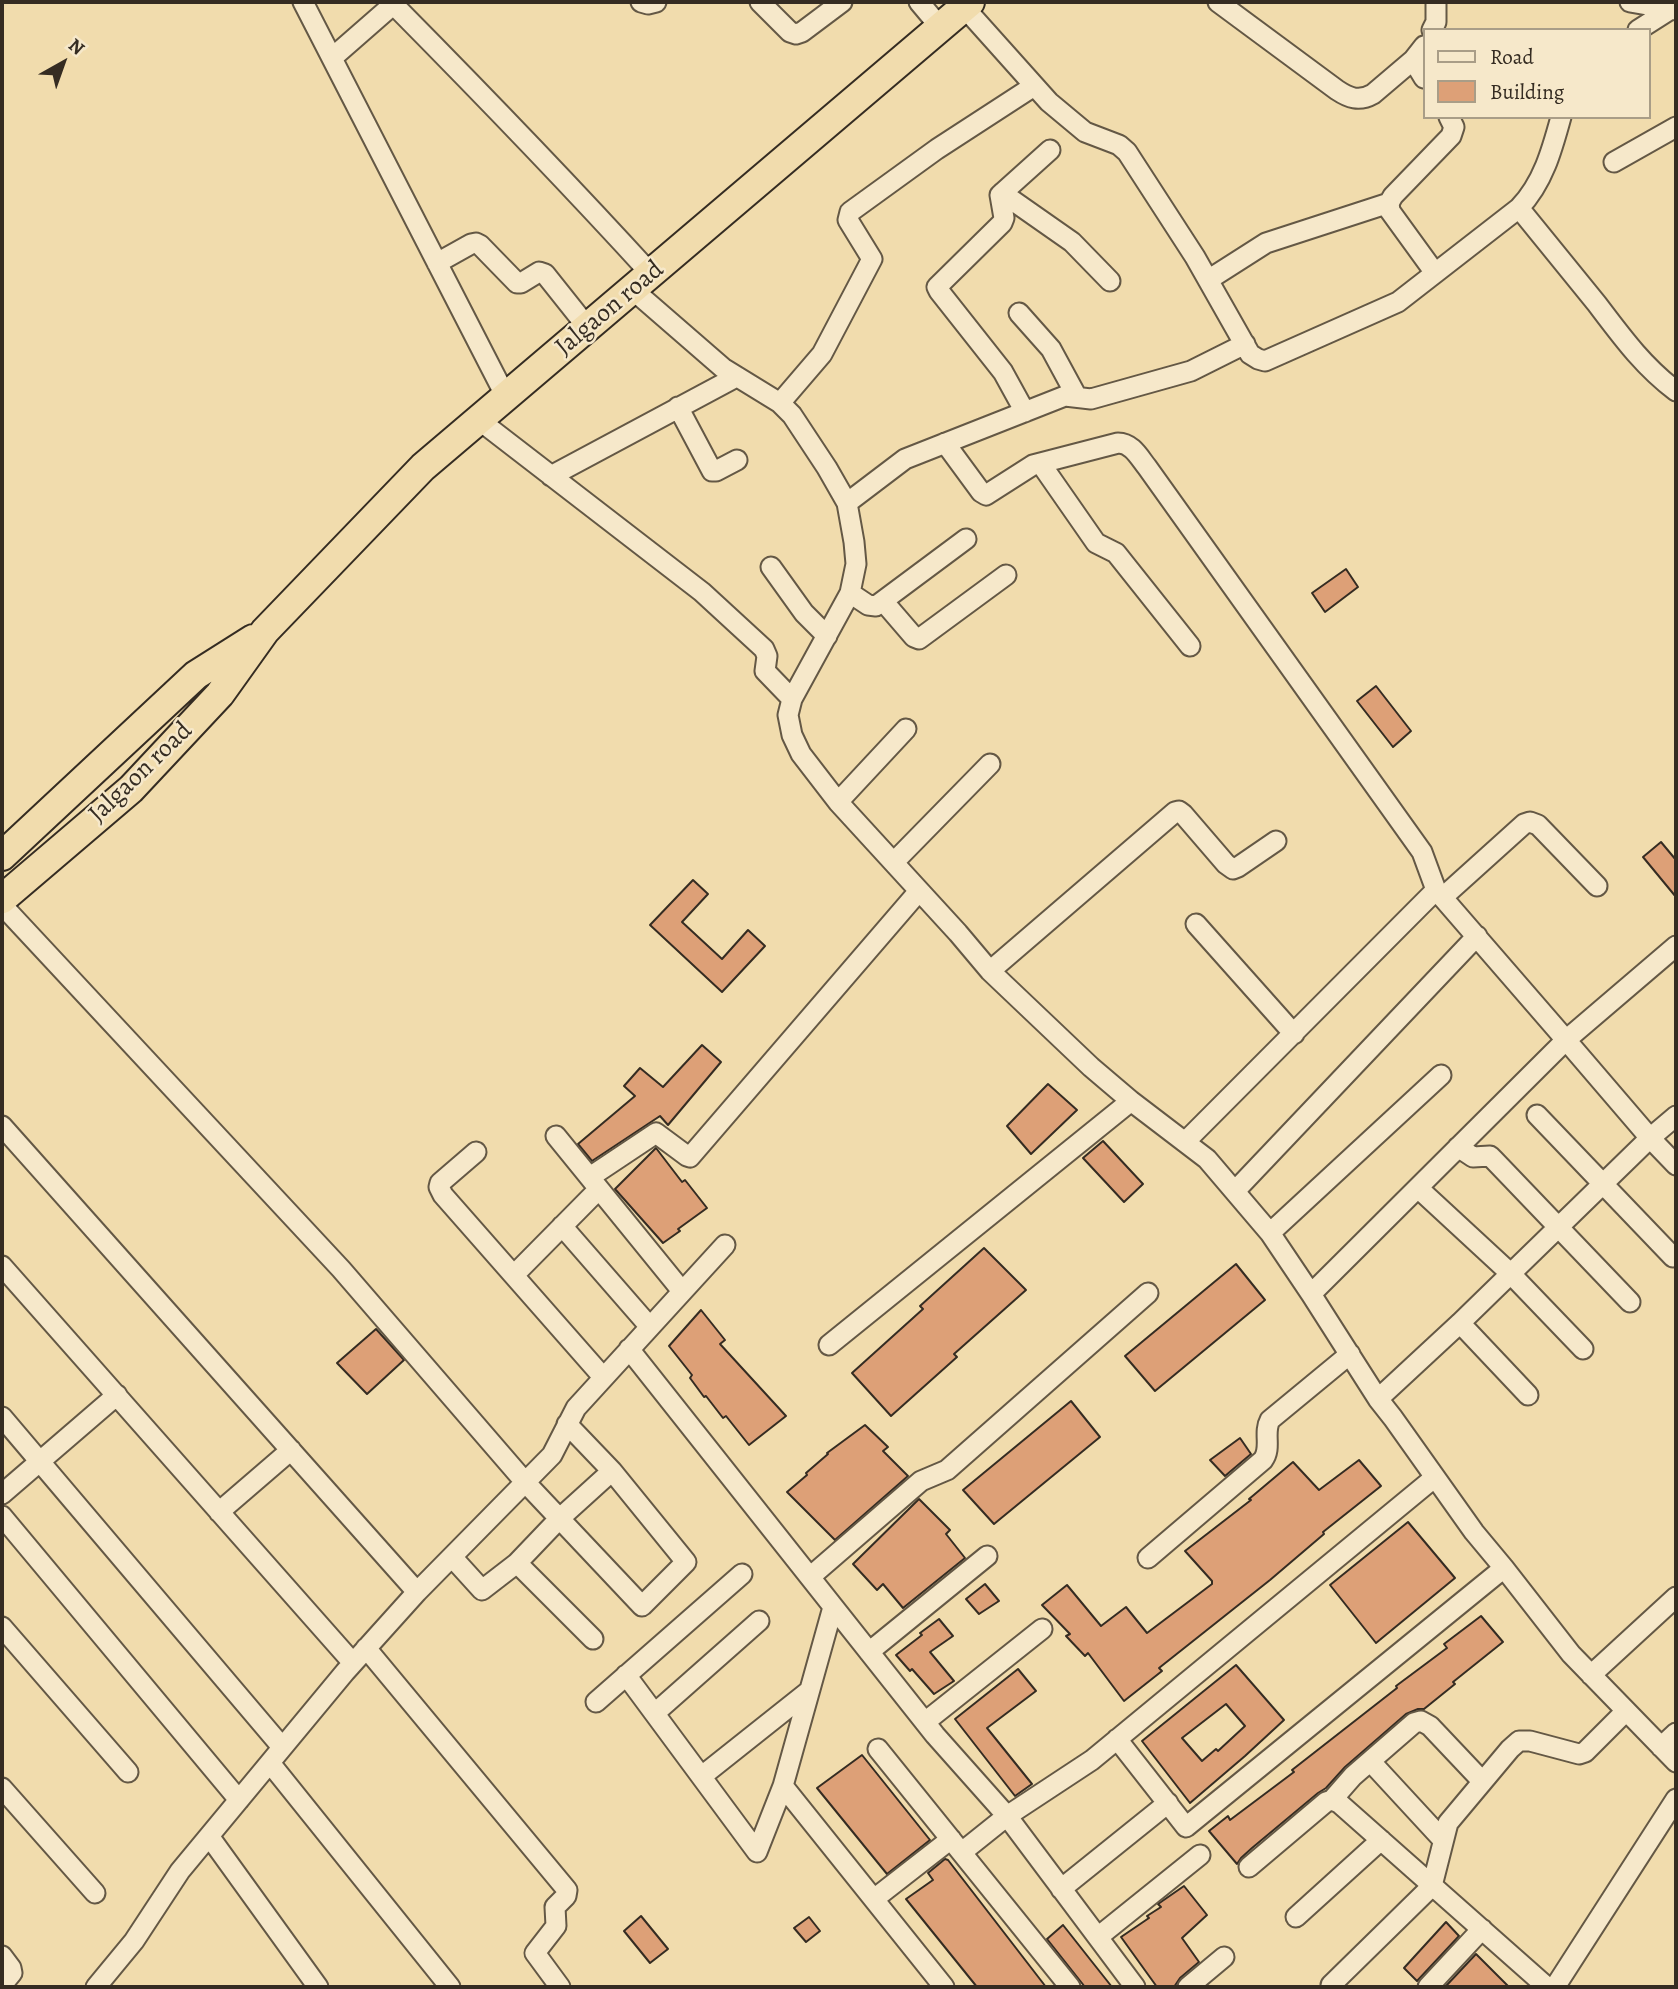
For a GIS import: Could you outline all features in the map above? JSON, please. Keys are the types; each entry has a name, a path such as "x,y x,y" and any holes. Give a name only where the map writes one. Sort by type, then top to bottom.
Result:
{"highway":[{"name":"Jalgaon road","path":"2,899 131,789 220,694 265,631 423,467 967,4"},
{"name":"Jalgaon road","path":"2,856 196,675 265,631"}],"street":[{"path":"303,2 506,397"},
{"path":"641,2 656,2"},
{"path":"760,2 790,32 796,34 842,2"},
{"path":"919,2 940,27"},
{"path":"1217,2 1348,97 1366,99 1419,53"},
{"path":"1434,28 1436,2"},
{"path":"1630,2 1674,10"},
{"path":"332,58 395,3 497,109 641,282 723,368 780,402 792,415 827,468 846,503 856,564 850,593 792,699 788,715 792,735 801,754 838,802 990,971 1091,1067 1207,1158 1270,1233 1378,1399 1474,1532 1571,1654 1676,1762"},
{"path":"967,4 1049,102 1085,132 1123,148 1208,279 1250,354 1265,361 1390,306 1518,208 1540,180 1560,119"},
{"path":"1641,28 1674,10"},
{"path":"780,402 822,354 872,259 848,220 850,212 937,149 1034,86"},
{"path":"1436,273 1390,211 1390,203 1393,196 1451,136 1454,127 1451,119"},
{"path":"1614,163 1676,127"},
{"path":"1025,412 1003,372 937,287 1002,223 1004,218 999,198 1002,193 1050,150"},
{"path":"1002,193 1072,242 1110,281"},
{"path":"1208,279 1266,243 1390,203"},
{"path":"1518,208 1616,331 1654,374 1676,391"},
{"path":"437,263 471,244 480,245 517,283 522,283 539,272 545,274 588,328"},
{"path":"1019,313 1051,349 1077,397"},
{"path":"846,503 905,459 945,443 1065,396 1091,399 1191,371 1245,344"},
{"path":"551,476 736,377"},
{"path":"678,407 712,471 737,460"},
{"path":"479,420 712,599 764,649 765,671 792,699"},
{"path":"945,443 986,495 1029,467 1118,443 1130,446 1422,852 1439,894 1676,1166"},
{"path":"1041,464 1096,542 1116,554 1190,646"},
{"path":"850,593 872,606 883,601 966,539"},
{"path":"771,567 804,613 827,636"},
{"path":"883,601 914,637 919,639 1006,575"},
{"path":"838,802 906,729"},
{"path":"894,862 990,764"},
{"path":"990,971 1175,812 1183,814 1233,869 1276,841"},
{"path":"1185,1142 1439,894 1524,824 1530,822 1538,825 1597,886"},
{"path":"513,1275 562,1226 594,1183 656,1133 690,1157 919,891"},
{"path":"2,905 341,1269 525,1482 642,1606 686,1562 612,1471 568,1424"},
{"path":"1196,924 1294,1034"},
{"path":"1235,1191 1477,936"},
{"path":"1311,1294 1566,1040 1676,946"},
{"path":"1270,1233 1441,1076"},
{"path":"829,1345 1131,1101"},
{"path":"1537,1115 1672,1257"},
{"path":"1378,1399 1676,1116"},
{"path":"2,1126 417,1592"},
{"path":"556,1136 682,1291"},
{"path":"1458,1147 1473,1157 1489,1156 1494,1160 1630,1302"},
{"path":"475,1152 440,1183 443,1195 603,1377"},
{"path":"1418,1188 1510,1273 1583,1349"},
{"path":"562,1226 650,1326"},
{"path":"96,1987 134,1941 180,1871 276,1755 417,1592 552,1455 576,1408 725,1244"},
{"path":"2,1266 219,1512 360,1656 567,1889 566,1896 555,1907 554,1928 535,1953 561,1987"},
{"path":"810,1577 920,1481 947,1470 1148,1293"},
{"path":"1460,1323 1528,1395"},
{"path":"629,1349 925,1722 1007,1816 1135,1987"},
{"path":"1149,1558 1263,1460 1268,1452 1267,1430 1270,1420 1350,1354"},
{"path":"2,1494 117,1395"},
{"path":"2,1417 276,1755 450,1987"},
{"path":"219,1512 291,1450"},
{"path":"452,1557 482,1590 517,1563 559,1519 612,1471"},
{"path":"874,1899 1092,1760 1434,1478"},
{"path":"2,1516 239,1800"},
{"path":"869,1652 987,1556"},
{"path":"517,1563 593,1639"},
{"path":"1117,1739 1186,1826 1504,1568"},
{"path":"596,1702 742,1574"},
{"path":"1591,1675 1676,1597"},
{"path":"626,1675 757,1852 783,1786 833,1607"},
{"path":"654,1713 759,1621"},
{"path":"2,1627 128,1772"},
{"path":"925,1722 1042,1629"},
{"path":"702,1776 810,1691"},
{"path":"1331,1985 1432,1886 1448,1823 1510,1749 1519,1741 1530,1741 1579,1754 1586,1752 1626,1711"},
{"path":"1249,1867 1326,1802 1332,1800 1353,1776 1414,1723 1421,1721 1430,1726 1482,1782"},
{"path":"1661,1747 1676,1733"},
{"path":"878,1749 1070,1987"},
{"path":"1371,1762 1443,1840"},
{"path":"783,1786 874,1899 936,1983"},
{"path":"2,1788 95,1893"},
{"path":"1555,1987 1676,1799"},
{"path":"1332,1800 1339,1803 1547,1987"},
{"path":"1061,1889 1168,1803"},
{"path":"209,1836 318,1987"},
{"path":"1296,1917 1381,1840"},
{"path":"1098,1937 1200,1855"},
{"path":"1427,1987 1482,1929"},
{"path":"2,1956 12,1973 2,1985"},
{"path":"1188,1987 1224,1957"}],"building":[{"path":"1346,569 1358,587 1325,612 1312,593"},
{"path":"1376,686 1411,731 1393,747 1357,701"},
{"path":"1661,842 1676,860 1676,897 1643,857"},
{"path":"693,880 708,894 682,922 722,959 748,930 765,946 722,992 650,925"},
{"path":"702,1045 721,1062 668,1125 660,1116 592,1161 578,1144 635,1096 624,1086 640,1068 663,1087"},
{"path":"1048,1084 1077,1110 1031,1154 1007,1126"},
{"path":"1103,1141 1143,1184 1124,1202 1083,1158"},
{"path":"656,1148 682,1182 685,1180 707,1208 663,1243 615,1189"},
{"path":"984,1248 1026,1290 954,1354 957,1357 891,1416 852,1373 923,1309 920,1306"},
{"path":"1236,1264 1265,1300 1155,1391 1125,1356"},
{"path":"701,1310 725,1340 720,1344 786,1416 749,1445 726,1416 723,1418 706,1396 704,1397 690,1378 692,1375 669,1346"},
{"path":"376,1329 404,1360 367,1394 337,1363"},
{"path":"1071,1401 1100,1437 994,1524 963,1490"},
{"path":"865,1425 888,1447 883,1451 908,1476 835,1540 787,1492 827,1453"},
{"path":"1240,1438 1251,1454 1225,1476 1210,1460"},
{"path":"1359,1460 1381,1486 1323,1532 1324,1534 1270,1580 1159,1668 1162,1671 1124,1701 1088,1653 1085,1656 1066,1636 1070,1634 1042,1605 1067,1585 1101,1626 1126,1607 1147,1633 1212,1584 1185,1551 1251,1500 1249,1499 1293,1462 1319,1490"},
{"path":"919,1499 950,1530 946,1534 965,1558 903,1608 883,1584 877,1590 853,1564"},
{"path":"1408,1522 1455,1578 1376,1643 1330,1585"},
{"path":"985,1584 999,1601 979,1614 966,1599"},
{"path":"1481,1616 1503,1642 1424,1709 1406,1714 1345,1767 1326,1788 1252,1848 1237,1864 1209,1831 1228,1816 1230,1820 1294,1772 1292,1770 1447,1648 1444,1644"},
{"path":"939,1619 953,1636 930,1652 954,1681 934,1694 896,1655"},
{"path":"1236,1665 1284,1720 1190,1803 1142,1741","holes":["1226,1704 1245,1726 1218,1751 1216,1749 1202,1761 1182,1738"]},
{"path":"1018,1669 1036,1691 987,1728 1032,1784 1015,1796 955,1719"},
{"path":"862,1755 930,1840 887,1874 817,1788"},
{"path":"945,1859 1046,1987 977,1987 906,1899 933,1880 928,1873"},
{"path":"1184,1886 1207,1915 1182,1938 1199,1962 1180,1978 1174,1987 1157,1987 1121,1937 1149,1918 1147,1916 1161,1907 1158,1904"},
{"path":"641,1916 668,1949 650,1963 624,1931"},
{"path":"809,1917 820,1931 806,1942 794,1928"},
{"path":"1446,1922 1459,1936 1417,1981 1404,1968"},
{"path":"1063,1925 1112,1987 1085,1987 1047,1939"},
{"path":"1476,1954 1509,1987 1445,1987"}]}
